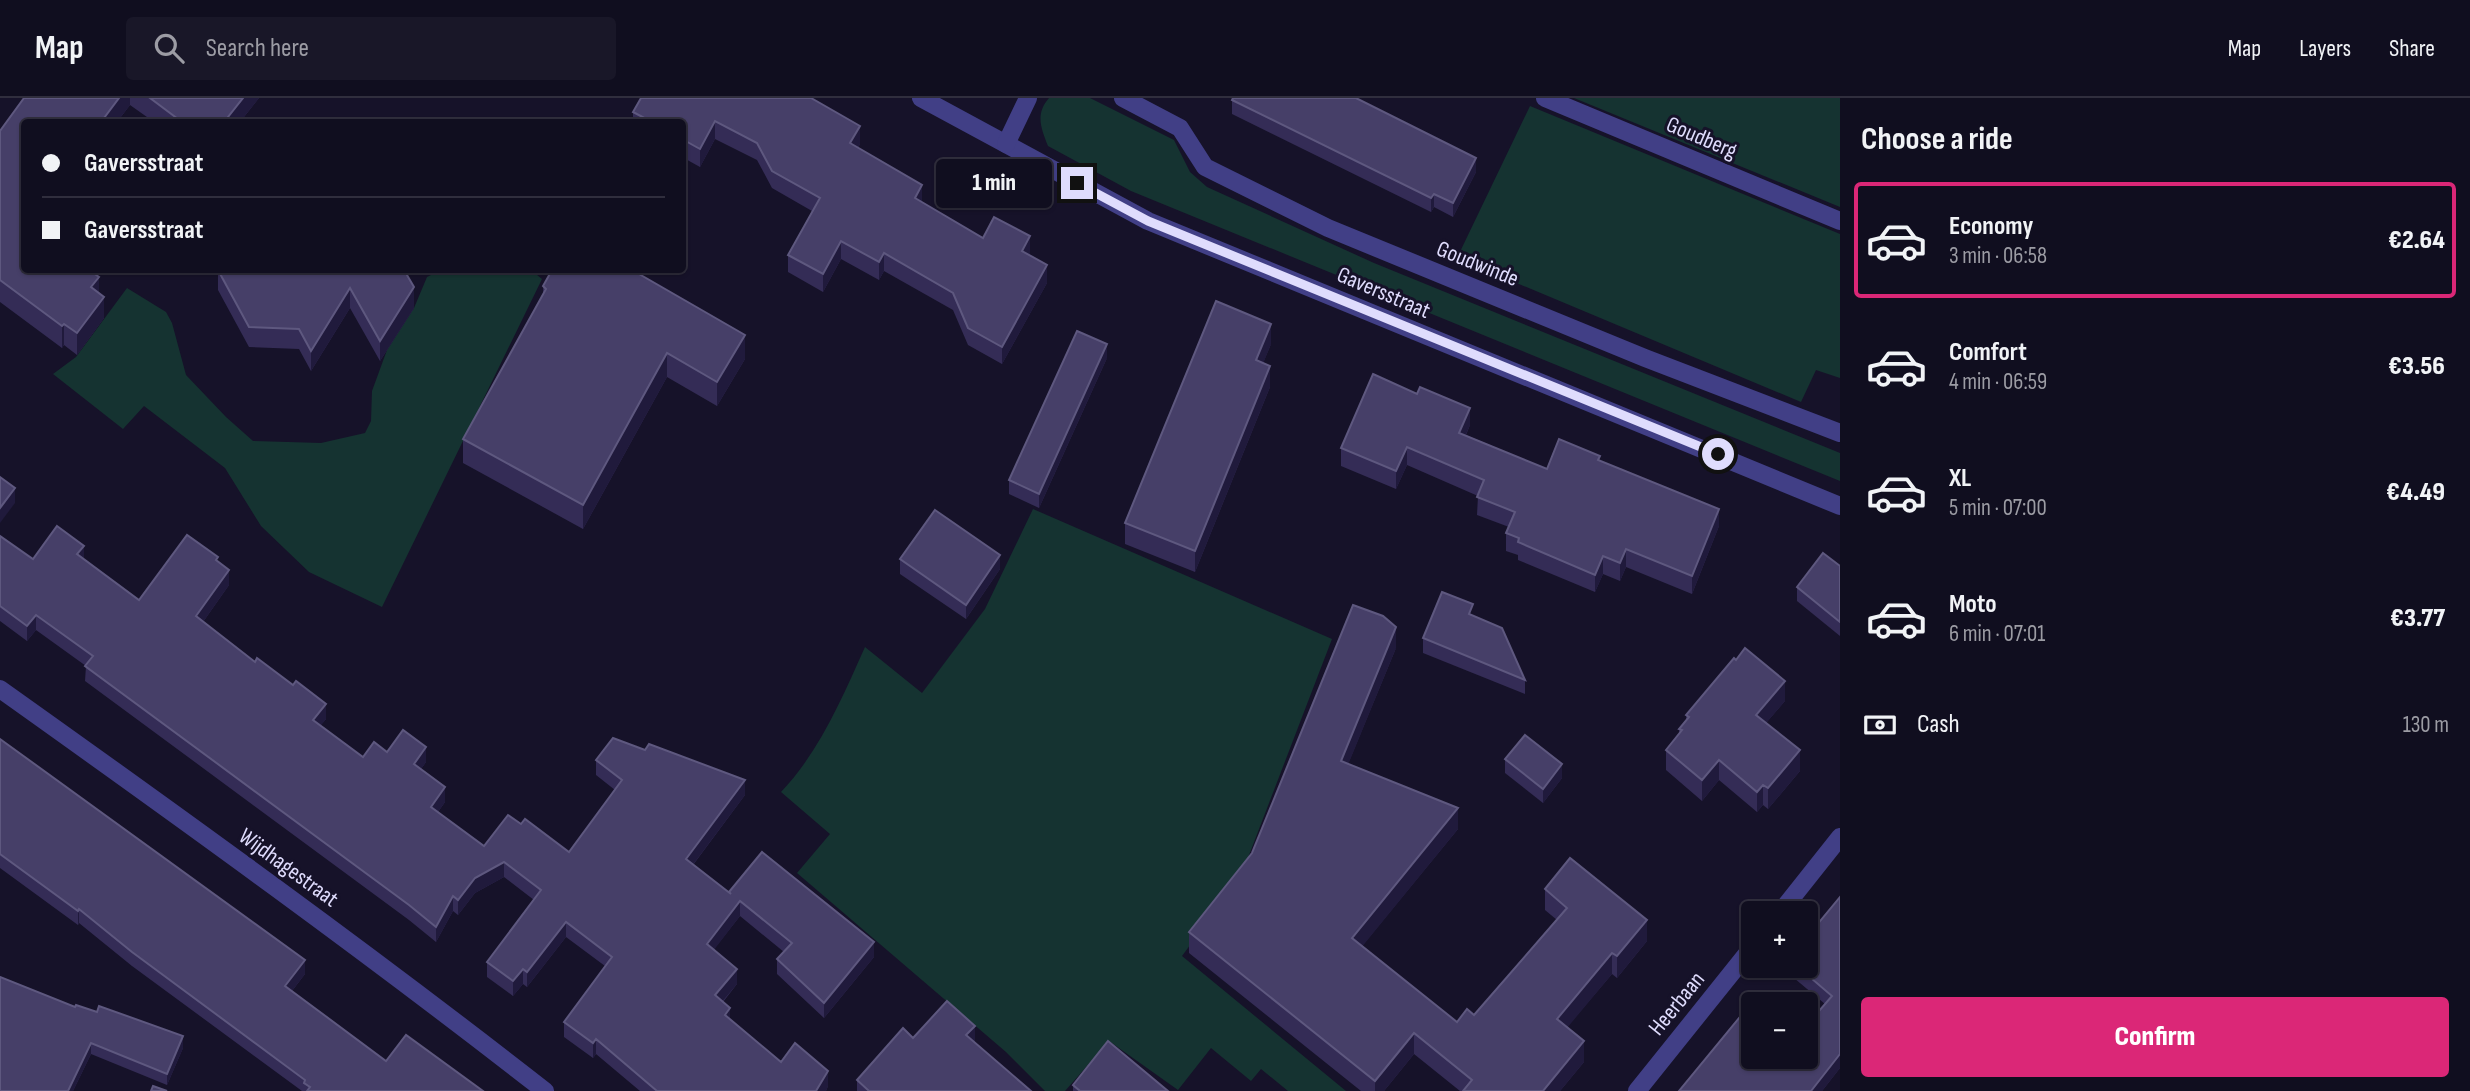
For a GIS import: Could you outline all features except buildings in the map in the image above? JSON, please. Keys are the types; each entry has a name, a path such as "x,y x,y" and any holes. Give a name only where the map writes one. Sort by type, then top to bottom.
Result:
{"street":[{"name":"Gaversstraat","path":"921,98 1148,221 1840,506"},
{"path":"1006,144 1028,98"},
{"name":"Goudwinde","path":"1124,98 1180,128 1205,167 1328,228 1840,433"},
{"name":"Goudberg","path":"1545,98 1840,221"},
{"name":"Wijdhagestraat","path":"0,689 172,811 430,1001 545,1091"},
{"path":"1789,901 1840,837"},
{"name":"Heerbaan","path":"1637,1091 1741,961"}],"green space":[{"path":"1049,98 1090,98 1174,140 1190,172 1207,187 1374,263 1840,453 1840,481 1131,191 1048,146 1041,115"},
{"path":"1574,98 1840,98 1840,207"},
{"path":"1530,106 1840,234 1840,378 1816,370 1801,402 1457,258"},
{"path":"435,273 535,273 542,279 382,607 309,572 261,526 225,468 144,406 123,429 53,374 76,357 127,288 166,312 172,323 186,375 253,441 321,443 365,433 371,421 372,391 387,350 414,308 427,277"},
{"path":"1033,509 1332,639 1241,876 1182,956 1346,1091 1288,1091 1261,1069 1251,1081 1211,1048 1178,1090 1109,1041 1065,1091 1045,1091 1006,1052 797,873 830,834 781,792 819,742 865,647 922,693 985,609"}],"route":[{"path":"1077,183 1148,221 1718,454"}]}
